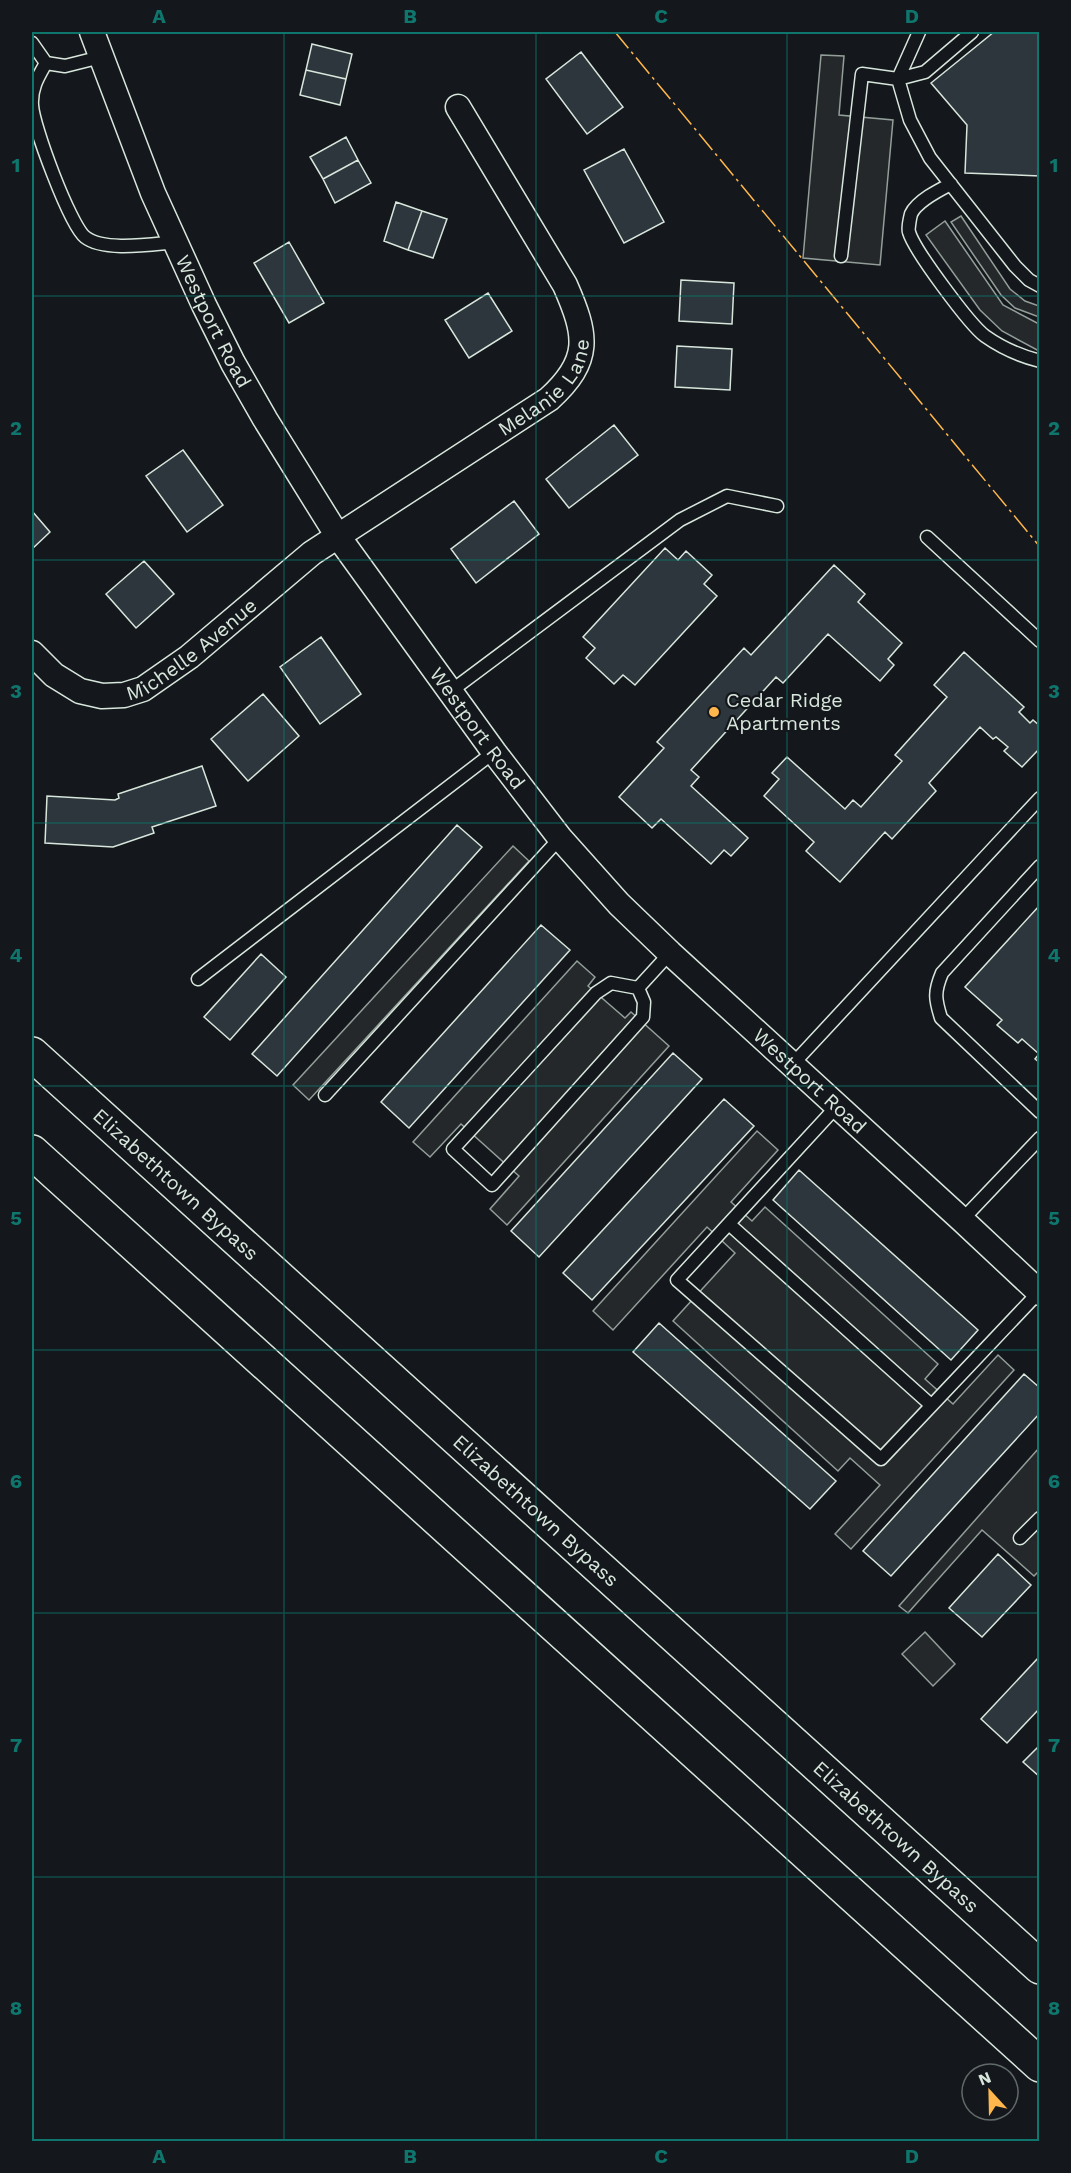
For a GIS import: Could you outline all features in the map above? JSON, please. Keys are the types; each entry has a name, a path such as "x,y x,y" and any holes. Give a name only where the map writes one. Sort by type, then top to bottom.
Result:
{"highway":[{"path":"32,1028 160,1170"},
{"name":"Elizabethtown Bypass","path":"32,1054 1040,1967"},
{"path":"32,1152 1040,2065"},
{"path":"32,1167 212,1316"}],"street":[{"name":"Westport Road","path":"92,32 153,193 233,363 265,419 338,535 494,752 560,838 619,904 1039,1293"},
{"name":"Melanie Lane","path":"338,535 549,399 564,385 576,368 582,349 581,328 565,285 458,107"},
{"name":"Michelle Avenue","path":"32,653 54,675 80,692 102,696 123,695 143,689 189,657 312,553 338,535"}],"lane":[{"path":"919,32 898,79 910,120 930,158 1015,266 1029,280 1040,286"},
{"path":"841,256 862,74 898,79 925,72 972,32"},
{"path":"32,43 46,63 65,66 101,57"},
{"path":"46,63 33,86 32,106 37,132 72,219 84,237 101,245 176,242"},
{"path":"951,184 931,194 911,213 909,231 928,264 954,301 984,335 1018,355 1040,361"},
{"path":"450,691 680,520 727,496 777,506"},
{"path":"927,537 1040,641"},
{"path":"198,979 494,752"},
{"path":"792,1065 1040,798"},
{"path":"325,1095 560,838"},
{"path":"1040,866 942,973 935,988 936,1003 941,1018 1040,1112"},
{"path":"638,988 670,953"},
{"path":"611,983 638,988 644,1002 643,1017 492,1185 453,1149 596,993 611,983"},
{"path":"837,1105 677,1280 881,1459 1039,1293"},
{"path":"962,1220 1040,1138"},
{"path":"729,1224 932,1405"},
{"path":"1020,1538 1040,1518"}],"shaded area":[{"path":"821,55 844,56 839,115 893,120 880,265 803,258"},
{"path":"961,216 1010,289 1025,301 1039,306 1039,317 1015,308 1001,295 951,222"},
{"path":"945,221 1003,305 1039,324 1039,351 1002,331 980,310 926,235"},
{"path":"513,846 529,861 309,1100 293,1085"},
{"path":"577,961 595,977 588,986 625,1018 631,1012 669,1046 507,1225 490,1209 519,1176 461,1124 430,1157 413,1142"},
{"path":"757,1131 778,1150 731,1202 752,1221 765,1207 938,1364 925,1379 953,1404 998,1355 1014,1370 851,1549 835,1534 880,1485 850,1458 838,1471 673,1321 735,1253 707,1227 613,1330 593,1311"},
{"path":"1039,1448 1039,1571 1034,1576 982,1530 908,1613 899,1606"},
{"path":"925,1632 955,1664 933,1686 902,1654"}],"building":[{"path":"994,32 1040,32 1040,176 965,173 967,125 931,83"},
{"path":"312,44 352,54 346,79 306,70"},
{"path":"581,52 623,107 587,134 546,79"},
{"path":"306,70 346,79 340,105 300,95"},
{"path":"346,137 358,160 323,179 310,157"},
{"path":"624,149 664,222 624,243 584,170"},
{"path":"358,160 371,183 335,203 323,179"},
{"path":"396,202 422,211 408,250 384,241"},
{"path":"422,211 447,219 433,258 408,250"},
{"path":"289,242 324,303 289,323 254,263"},
{"path":"681,280 734,283 732,324 679,321"},
{"path":"488,293 512,331 469,358 445,320"},
{"path":"677,346 732,349 730,390 675,387"},
{"path":"614,425 638,455 569,508 546,479"},
{"path":"183,450 223,505 187,532 146,476"},
{"path":"514,501 539,534 476,583 451,549"},
{"path":"32,511 50,532 32,549"},
{"path":"665,548 678,560 686,551 712,575 704,584 717,596 635,685 623,675 614,684 586,658 595,648 583,637"},
{"path":"144,561 174,594 136,628 106,594"},
{"name":"Cedar Ridge Apartments","path":"834,565 865,594 858,602 902,643 888,659 894,665 880,681 828,634 783,683 776,677 691,770 699,777 691,786 748,838 731,856 724,850 711,864 661,819 652,828 619,797 664,748 657,742 744,648 751,655"},
{"path":"321,637 361,694 320,724 280,667"},
{"name":"Cedar Ridge Apartments","path":"964,652 1024,707 1019,712 1030,723 1033,720 1040,726 1040,748 1022,767 1004,751 1008,747 996,737 993,739 980,727 929,783 936,791 892,839 885,832 840,882 806,851 814,842 764,796 779,779 772,773 787,757 845,809 853,800 861,807 902,761 895,755 947,697 934,685"},
{"path":"263,694 299,736 248,781 211,739"},
{"path":"202,766 216,806 152,827 154,833 113,847 45,843 47,796 115,800 119,798 118,794"},
{"path":"457,825 482,847 277,1076 252,1054"},
{"path":"1040,905 1040,1063 1035,1059 1039,1054 1022,1039 1018,1043 997,1025 1002,1020 965,987"},
{"path":"541,925 570,950 409,1128 381,1102"},
{"path":"261,954 286,977 230,1040 204,1017"},
{"path":"673,1053 702,1079 539,1257 511,1231"},
{"path":"724,1099 754,1126 592,1300 563,1273"},
{"path":"799,1170 978,1330 951,1360 773,1200"},
{"path":"659,1323 836,1481 810,1509 633,1352"},
{"path":"1024,1374 1040,1388 1040,1413 891,1576 863,1551"},
{"path":"998,1554 1031,1585 982,1637 949,1608"},
{"path":"1040,1656 1040,1708 1007,1743 981,1719"},
{"path":"1040,1745 1040,1777 1023,1762"}],"power":[{"path":"615,32 1040,547"}],"place":[{"name":"Cedar Ridge Apartments","path":"714,712"}]}
